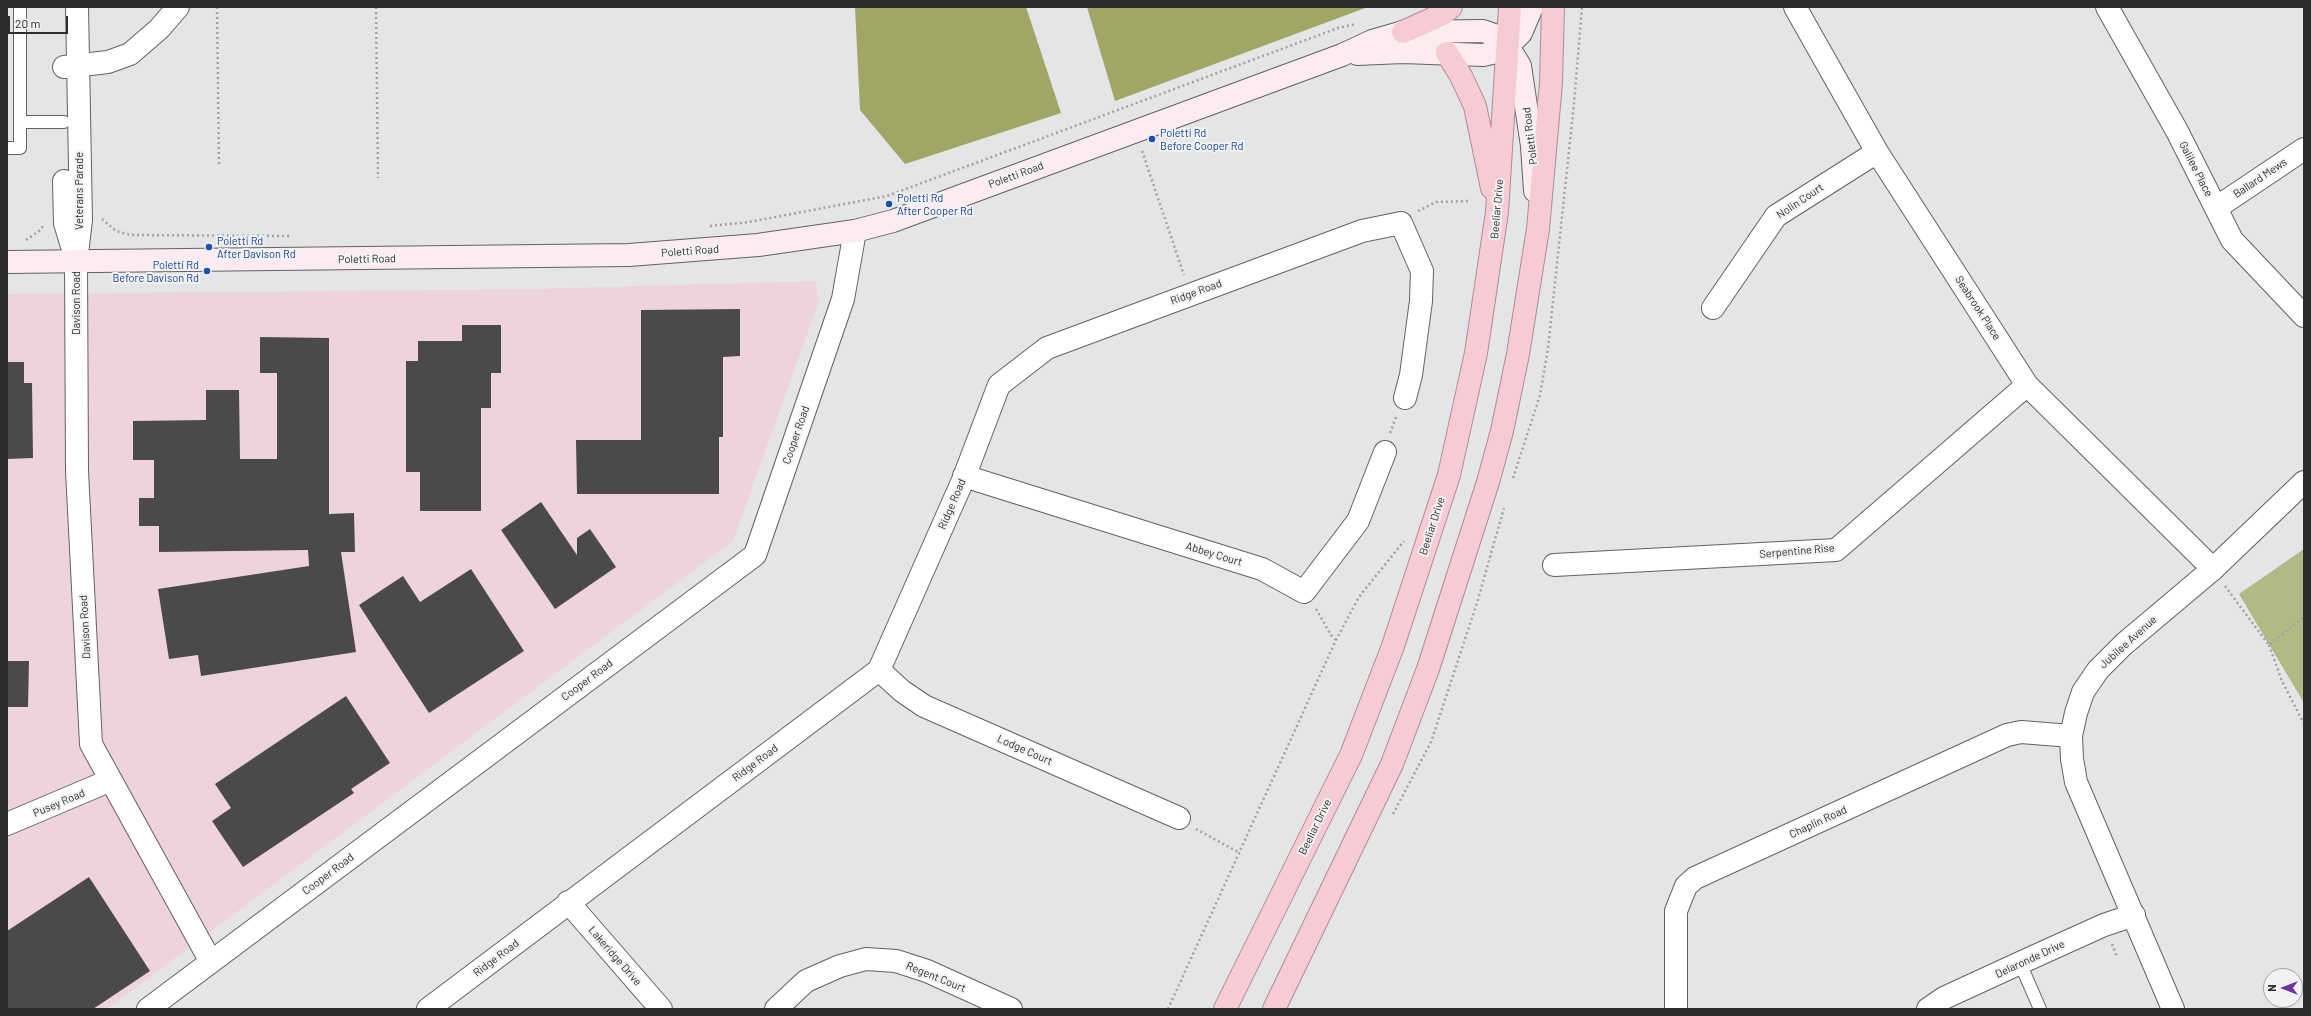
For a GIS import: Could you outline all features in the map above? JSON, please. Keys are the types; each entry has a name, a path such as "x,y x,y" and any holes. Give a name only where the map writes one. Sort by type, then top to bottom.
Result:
{"highway":[{"path":"1403,32 1443,14 1451,7"},
{"name":"Beeliar Drive","path":"1225,1009 1351,755 1393,646 1449,475 1476,353 1497,212 1510,7"},
{"path":"1274,1009 1392,764 1428,669 1488,482 1502,432 1518,354 1538,229 1551,83 1553,7"},
{"path":"1447,53 1461,76 1474,106 1497,212"}],"main road":[{"name":"Poletti Road","path":"1342,55 1403,52 1483,55 1508,46 1521,33 1532,7"},
{"name":"Poletti Road","path":"7,262 629,255 758,245 855,231 893,221 1342,55 1372,41 1403,32 1483,31 1500,37 1508,46 1520,66 1532,146 1538,229"}],"street":[{"name":"Veterans Parade","path":"63,7 71,67 81,220 76,262"},
{"name":"Veterans Parade","path":"76,262 65,223 64,122 77,7"},
{"path":"71,67 108,62 130,54 159,29 178,7"},
{"name":"Seabrook Place","path":"1795,7 1877,152 2027,385 2218,576"},
{"name":"Galilee Place","path":"2107,7 2177,131 2232,240 2304,316"},
{"name":"Ballard Mews","path":"2216,208 2304,149"},
{"name":"Nolin Court","path":"1713,308 1776,216 1877,152"},
{"path":"1401,223 1422,271 1421,301 1411,375 1405,398"},
{"name":"Ridge Road","path":"428,1009 568,902 879,670 964,476 999,385 1047,348 1362,231 1401,223"},
{"name":"Cooper Road","path":"148,1009 755,555 843,299 855,231"},
{"name":"Davison Road","path":"76,262 77,471 91,744 211,962"},
{"name":"Serpentine Rise","path":"1554,565 1836,550 2027,385"},
{"path":"1304,592 1358,521 1384,452"},
{"name":"Abbey Court","path":"964,476 1262,569 1304,592"},
{"name":"Jubilee Avenue","path":"2173,1009 2076,782 2072,759 2071,736 2076,713 2083,692 2098,670 2124,644 2218,576 2304,482"},
{"name":"Lodge Court","path":"879,670 902,691 924,706 1179,818"},
{"name":"Chaplin Road","path":"1676,1009 1676,910 1686,886 1695,878 2007,735 2020,732 2071,736"},
{"name":"Pusey Road","path":"7,824 112,780"},
{"name":"Lakeridge Drive","path":"568,902 661,1009"},
{"name":"Delaronde Drive","path":"1928,1009 1944,998 2020,963 2104,925 2134,915"},
{"name":"Regent Court","path":"776,1009 806,981 840,966 866,959 896,960 927,971 1011,1009"}],"lane":[{"path":"7,148 20,148 20,7"},
{"path":"20,122 64,122"},
{"path":"2020,963 2040,1009"}],"path":[{"path":"218,7 219,167"},
{"path":"376,7 378,178"},
{"path":"702,226 749,222 887,196 1338,28 1360,23"},
{"path":"1139,145 1191,294"},
{"path":"1401,223 1424,206 1436,202 1470,201"},
{"path":"99,214 116,231 131,235 296,236"},
{"path":"20,242 39,231 46,219"},
{"path":"1384,452 1405,398"},
{"path":"1168,1009 1336,640 1359,597 1404,541 1409,539"},
{"path":"2218,576 2269,645 2282,681 2304,724"},
{"path":"1304,592 1331,635 1336,640"},
{"path":"2269,645 2304,617"},
{"path":"1179,818 1240,853"},
{"path":"2110,941 2117,957"}],"shaded area":[{"path":"815,281 819,301 733,541 107,1009 7,1009 7,294 537,289"}],"green space":[{"path":"855,7 1026,7 1061,113 905,164 860,110"},
{"path":"1087,7 1368,7 1115,101"},
{"path":"2304,549 2304,703 2239,594"}],"building":[{"path":"740,309 740,356 723,357 723,437 719,437 719,494 577,494 576,440 641,440 641,310"},
{"path":"462,325 501,325 501,373 491,373 491,408 481,408 481,511 420,511 420,472 406,472 406,361 418,361 418,341 462,341"},
{"path":"260,337 329,338 329,514 354,513 355,552 341,552 356,652 201,676 198,655 169,659 158,589 309,566 308,550 159,552 159,526 139,526 139,498 154,498 154,460 133,460 133,421 206,420 206,390 239,390 240,459 277,459 277,373 260,373"},
{"path":"7,362 24,362 24,383 32,383 33,458 7,459"},
{"path":"541,502 577,555 577,538 590,529 616,567 555,609 501,530"},
{"path":"471,569 524,651 429,713 359,605 403,576 420,602"},
{"path":"7,661 29,661 28,707 7,707"},
{"path":"346,696 390,763 351,789 354,793 243,867 212,821 231,808 215,784"},
{"path":"89,877 150,971 93,1009 7,1009 7,931"}],"place":[{"name":"Poletti Rd Before Cooper Rd","path":"1152,139"},
{"name":"Poletti Rd After Cooper Rd","path":"889,204"},
{"name":"Poletti Rd After Davison Rd","path":"209,247"},
{"name":"Poletti Rd Before Davison Rd","path":"207,271"}]}
